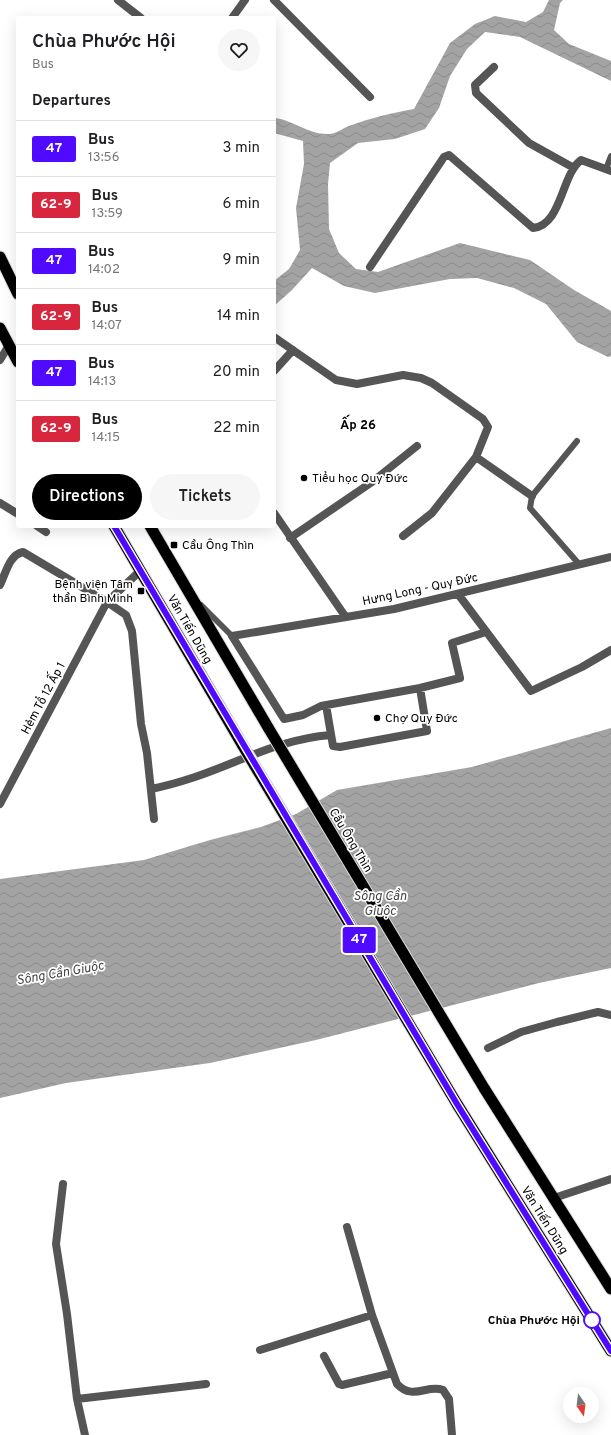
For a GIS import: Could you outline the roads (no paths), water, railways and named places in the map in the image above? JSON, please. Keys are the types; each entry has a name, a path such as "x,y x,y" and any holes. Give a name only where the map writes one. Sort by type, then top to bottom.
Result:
{"highway":[{"path":"0,257 16,290"},
{"path":"0,328 16,358"},
{"name":"Văn Tiến Dũng","path":"115,528 243,746 457,1104 611,1351"},
{"name":"Văn Tiến Dũng","path":"151,528 269,729"},
{"name":"Cầu Ông Thìn","path":"269,729 484,1088"},
{"name":"Văn Tiến Dũng","path":"484,1088 611,1289"}],"street":[{"path":"118,0 138,16"},
{"path":"233,16 245,0"},
{"path":"274,0 370,97"},
{"path":"494,67 475,85 476,93 529,143 574,168"},
{"path":"370,267 444,157 449,155 453,157 533,228 545,224 551,216 574,168 581,160 609,170"},
{"path":"276,338 336,380 357,384 403,375 421,378 432,383 483,419 488,427 476,457 432,513 403,536"},
{"path":"0,360 9,345"},
{"path":"276,369 293,350"},
{"path":"290,538 372,482 417,446"},
{"path":"476,457 532,496"},
{"path":"0,503 16,513"},
{"path":"276,516 345,616"},
{"path":"39,528 46,532"},
{"path":"0,585 10,561 16,554 23,552 126,615 130,623 141,724 147,753 154,818"},
{"name":"Hưng Long - Quy Đức","path":"232,636 394,609 611,557"},
{"name":"Hẻm Tổ 12 Ấp 1","path":"0,804 107,602 140,571"},
{"path":"458,594 531,691 582,668 611,650"},
{"path":"232,636 284,719 303,715 326,705 420,688 460,678 452,643 486,632"},
{"path":"326,705 333,746 336,748 427,731 420,688"},
{"path":"151,790 195,777 266,749 300,738 331,735"},
{"path":"488,1048 521,1032 556,1022 598,1012 611,1015"},
{"path":"554,1198 611,1179"},
{"path":"62,1184 56,1244 67,1314 77,1399 85,1435"},
{"path":"347,1227 372,1315 397,1384 403,1391 444,1390 449,1399 452,1435"},
{"path":"260,1350 372,1315"},
{"path":"324,1356 339,1384 342,1385 393,1373"},
{"path":"77,1399 206,1384"}],"lane":[{"path":"609,170 611,156"},
{"path":"577,441 532,496 530,508 579,564"},
{"path":"191,596 232,636"}],"water":[{"path":"549,0 563,0 560,3 554,30 569,44 611,61 611,81 520,37 485,32 467,49 450,76 439,108 425,129 395,139 358,143 330,163 328,184 329,229 339,253 356,269 378,272 460,243 530,260 574,290 611,311 611,356 608,357 577,342 546,304 514,288 477,278 450,279 375,293 344,286 312,268 292,290 276,304 276,279 289,269 300,250 296,208 304,164 303,141 276,134 276,118 287,121 307,130 322,134 329,134 365,121 414,109 450,43 475,24 495,16 526,22 543,12"},
{"name":"Sông Cần Giuộc","path":"611,728 611,968 539,983 316,1040 210,1063 66,1083 0,1098 0,879 144,860 210,840 261,827 296,814 337,790 472,767"}],"place":[{"name":"Tiểu học Quy Đức","path":"304,478"},
{"name":"Cầu Ông Thìn","path":"174,545"},
{"name":"Bệnh viện Tâm thần Bình Minh","path":"141,591"},
{"name":"Chợ Quy Đức","path":"377,718"},
{"name":"Chùa Phước Hội","path":"592,1320"}],"district":[{"name":"Ấp 26","path":"358,424"}]}
